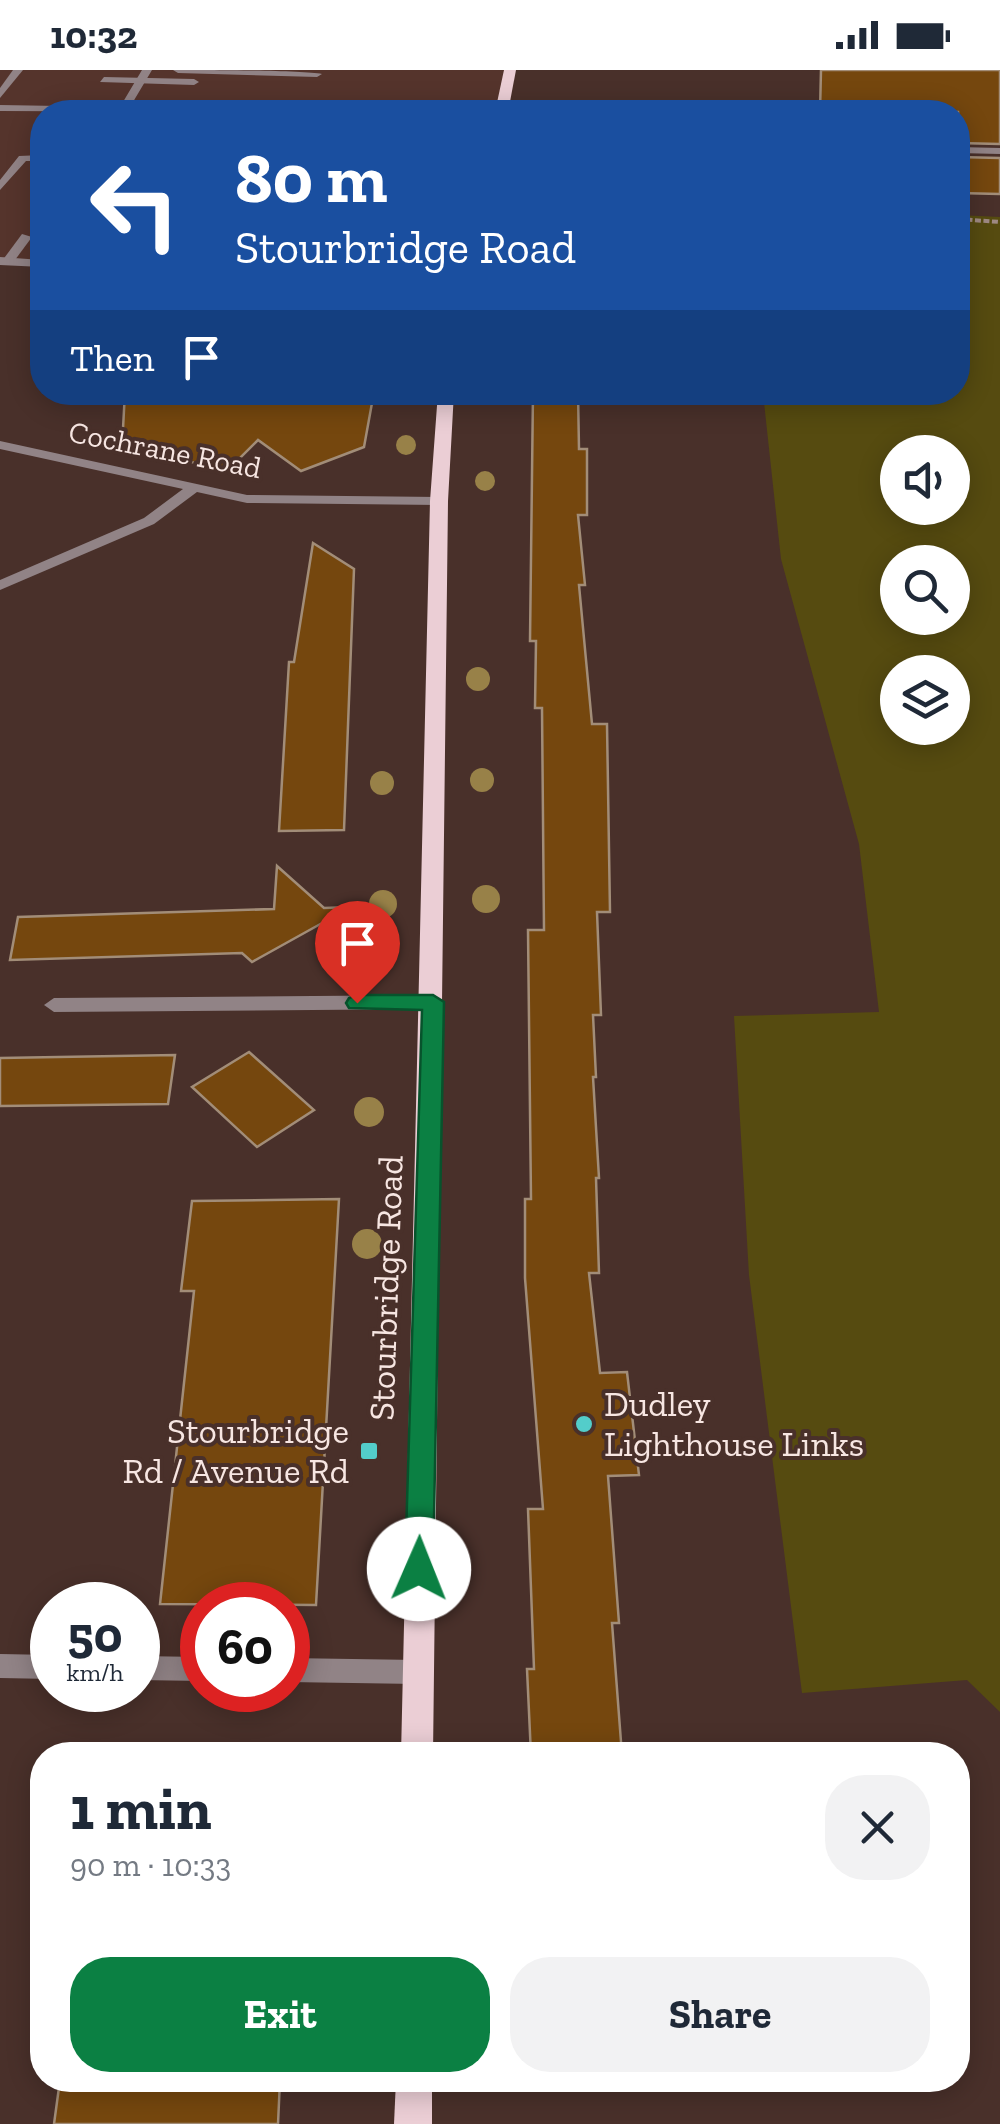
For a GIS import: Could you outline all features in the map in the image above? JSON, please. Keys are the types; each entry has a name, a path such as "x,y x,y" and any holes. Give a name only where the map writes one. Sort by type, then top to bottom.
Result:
{"main road":[{"path":"504,100 510,70"},
{"name":"Stourbridge Road","path":"417,1742 439,500 445,405"},
{"path":"413,2124 414,2092"}],"street":[{"path":"0,94 18,70"},
{"path":"178,70 317,74"},
{"path":"104,80 144,75 236,84"},
{"path":"129,100 144,75"},
{"path":"0,108 30,108"},
{"path":"970,150 1000,151"},
{"path":"0,158 30,158"},
{"path":"0,186 23,158"},
{"path":"0,241 24,240 4,261"},
{"path":"4,261 30,263"},
{"name":"Cochrane Road","path":"0,445 247,499 439,500"},
{"path":"0,585 149,521 193,489"},
{"path":"54,1006 433,1002"},
{"path":"0,1666 30,1667"},
{"path":"310,1670 416,1672"}],"path":[{"path":"970,220 1000,222"}],"shaded area":[{"path":"0,70 512,70 505,100 30,100 30,263 0,261"},
{"path":"970,216 1000,217 1000,1712 967,1680 802,1693 749,1275 734,1016 879,1012 859,844 781,559 764,405 970,405"}],"building":[{"path":"821,70 1000,70 1000,144 970,143 970,100 820,100"},
{"path":"970,157 1000,158 1000,194 970,193"},
{"path":"124,405 372,405 364,447 301,471 258,440 228,470 122,447"},
{"path":"533,405 578,405 579,449 587,449 587,515 578,515 585,585 579,585 592,724 607,724 610,912 597,912 601,1015 593,1015 593,1077 599,1273 589,1273 600,1373 627,1372 639,1475 608,1476 619,1623 612,1623 621,1742 530,1742 527,1669 534,1669 528,1509 543,1509 525,1278 525,1199 531,1199 528,930 544,930 542,708 535,708 536,641 530,641"},
{"path":"313,543 354,569 344,830 279,831 289,662 294,662"},
{"path":"277,866 324,908 351,907 252,962 242,953 10,960 18,917 274,909"},
{"path":"249,1052 314,1110 257,1147 192,1087"},
{"path":"175,1055 168,1104 0,1106 0,1058"},
{"path":"339,1199 316,1605 310,1605 310,1582 180,1582 180,1604 160,1604 194,1291 181,1291 192,1201"},
{"path":"58,2092 279,2092 278,2124 54,2124"}],"place":[{"name":"Dudley Lighthouse Links","path":"584,1424"},
{"name":"Stourbridge Rd / Avenue Rd","path":"369,1451"}],"route":[{"path":"357,1003 433,1002 419,1569"}]}
